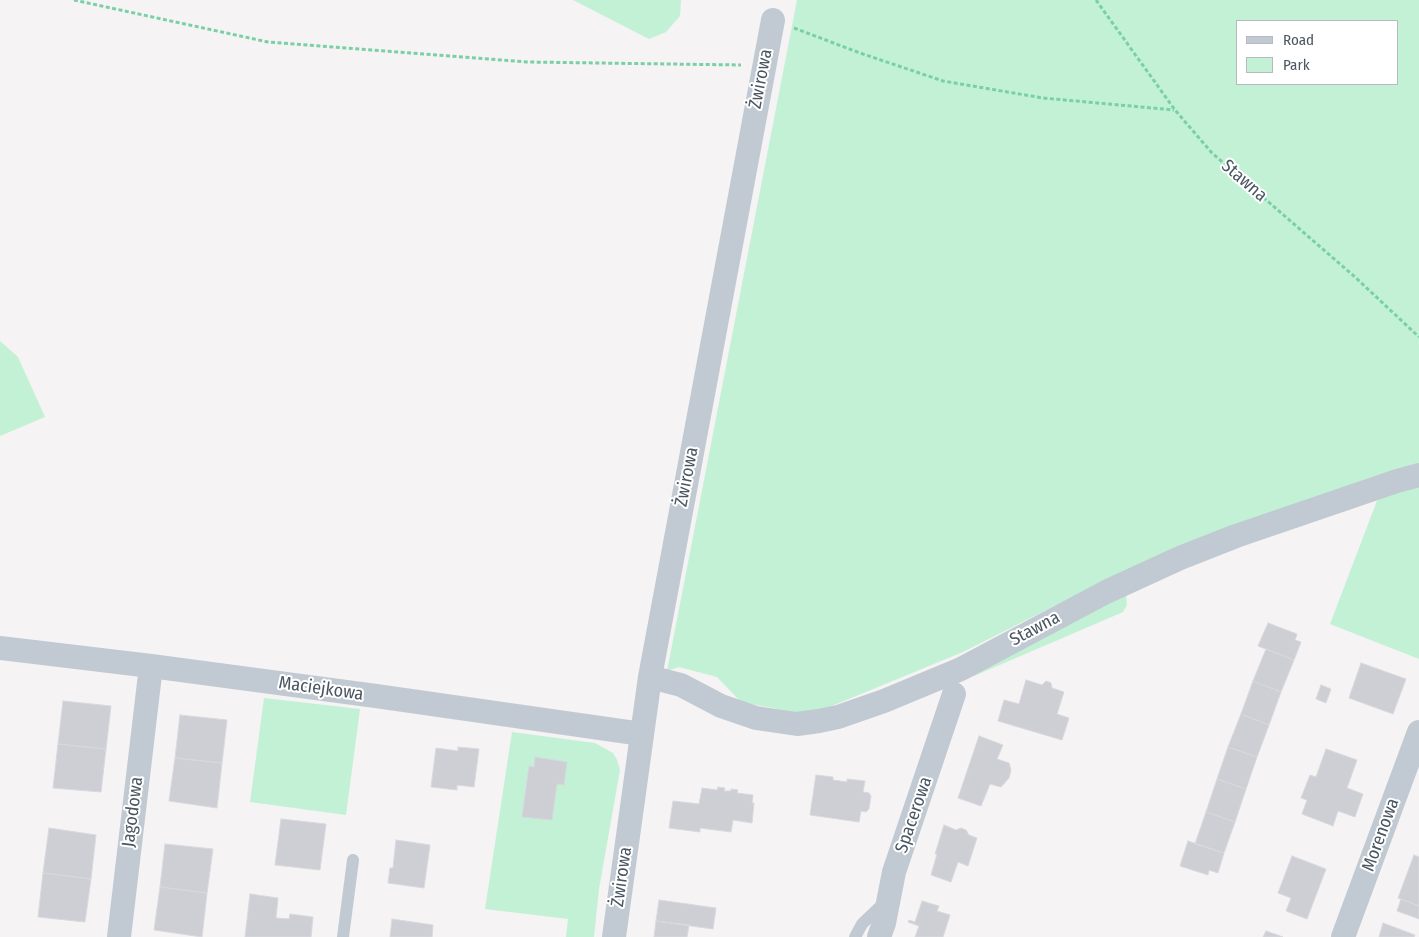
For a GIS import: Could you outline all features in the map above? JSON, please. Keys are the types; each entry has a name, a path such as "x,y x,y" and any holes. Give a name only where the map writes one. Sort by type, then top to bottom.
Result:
{"street":[{"name":"Żwirowa","path":"614,937 650,677 772,20"},
{"name":"Stawna","path":"650,677 681,684 721,706 756,718 797,724 838,717 884,701 954,672 1106,592 1195,552 1245,533 1419,475"},
{"name":"Maciejkowa","path":"0,648 149,677 366,694 642,734"},
{"name":"Jagodowa","path":"119,937 149,677"},
{"name":"Spacerowa","path":"879,937 884,923 894,872 954,694"},
{"name":"Morenowa","path":"1343,937 1419,732"}],"lane":[{"path":"342,937 353,860"},
{"path":"855,937 862,924 889,898"}],"path":[{"path":"74,0 268,42 527,62 764,66"},
{"name":"Stawna","path":"1096,0 1175,110 1212,153 1355,277 1419,337"},
{"path":"772,20 860,53 943,81 1043,98 1175,110"}],"green space":[{"path":"573,0 681,0 680,16 666,32 649,39"},
{"path":"797,0 1419,0 1419,464 1070,598 963,652 810,715 741,702 717,677 679,667 667,671"},
{"path":"0,341 18,357 45,417 0,436"},
{"path":"1419,486 1419,659 1330,624 1378,498"},
{"path":"1126,594 1127,605 1123,612 974,676 977,667"},
{"path":"264,698 360,709 346,815 250,802"},
{"path":"512,732 595,743 613,753 617,760 620,770 599,889 594,937 566,937 568,919 485,909"}],"building":[{"path":"1268,623 1297,634 1295,640 1301,642 1294,660 1258,646"},
{"path":"1266,649 1294,660 1281,692 1253,681"},
{"path":"1361,663 1406,679 1393,714 1349,698"},
{"path":"1026,680 1042,685 1046,681 1051,683 1052,688 1064,692 1057,714 1069,718 1062,740 998,721 1004,700 1019,704"},
{"path":"1253,681 1281,692 1269,725 1241,714"},
{"path":"1321,685 1331,689 1326,703 1316,699"},
{"path":"63,701 111,706 106,749 58,744"},
{"path":"1241,714 1269,725 1257,757 1228,747"},
{"path":"180,715 227,720 222,763 175,758"},
{"path":"979,736 1003,745 997,759 1009,763 1011,770 1009,778 1001,787 990,784 981,806 958,798"},
{"path":"58,744 106,749 101,792 53,788"},
{"path":"458,747 479,749 474,787 457,785 457,790 431,787 436,748 458,751"},
{"path":"1228,747 1257,757 1246,789 1217,779"},
{"path":"1326,749 1357,760 1347,788 1363,794 1355,817 1338,811 1333,826 1302,814 1307,800 1301,798 1310,775 1316,777"},
{"path":"535,757 567,762 564,785 557,784 552,820 522,817 529,766 534,767"},
{"path":"175,758 222,763 217,808 169,801"},
{"path":"816,775 833,777 833,780 847,782 847,779 865,781 863,792 869,793 871,796 869,809 866,812 861,811 859,822 810,815"},
{"path":"1217,779 1246,789 1235,822 1206,812"},
{"path":"718,787 725,788 724,791 731,791 731,789 738,790 737,793 753,795 752,823 733,820 731,832 700,828 700,832 669,828 673,801 699,804 702,788 717,790"},
{"path":"1206,812 1235,822 1224,853 1195,844"},
{"path":"281,819 326,824 320,870 275,865"},
{"path":"944,825 956,830 961,828 966,830 969,835 977,838 968,866 958,862 951,882 931,875"},
{"path":"49,828 96,835 91,879 43,873"},
{"path":"396,840 430,845 424,888 388,883 390,868 393,868"},
{"path":"1188,841 1224,853 1218,873 1209,870 1208,875 1180,866"},
{"path":"165,844 213,849 207,893 160,887"},
{"path":"1414,855 1419,857 1419,906 1398,898"},
{"path":"1292,856 1326,869 1307,919 1286,911 1291,898 1278,893"},
{"path":"43,873 91,879 85,922 38,917"},
{"path":"160,887 207,893 202,937 154,930"},
{"path":"250,894 278,898 276,918 289,919 290,914 313,917 311,937 245,937"},
{"path":"1401,899 1419,906 1419,919 1397,911"},
{"path":"659,900 716,908 713,929 656,921"},
{"path":"922,901 939,906 937,911 950,915 943,937 915,937 919,926 908,922 909,920 915,922"},
{"path":"392,919 433,925 432,937 390,937"},
{"path":"656,921 689,925 687,937 654,937"},
{"path":"1383,923 1415,935 1414,937 1379,937"},
{"path":"1266,931 1283,937 1263,937"}]}
